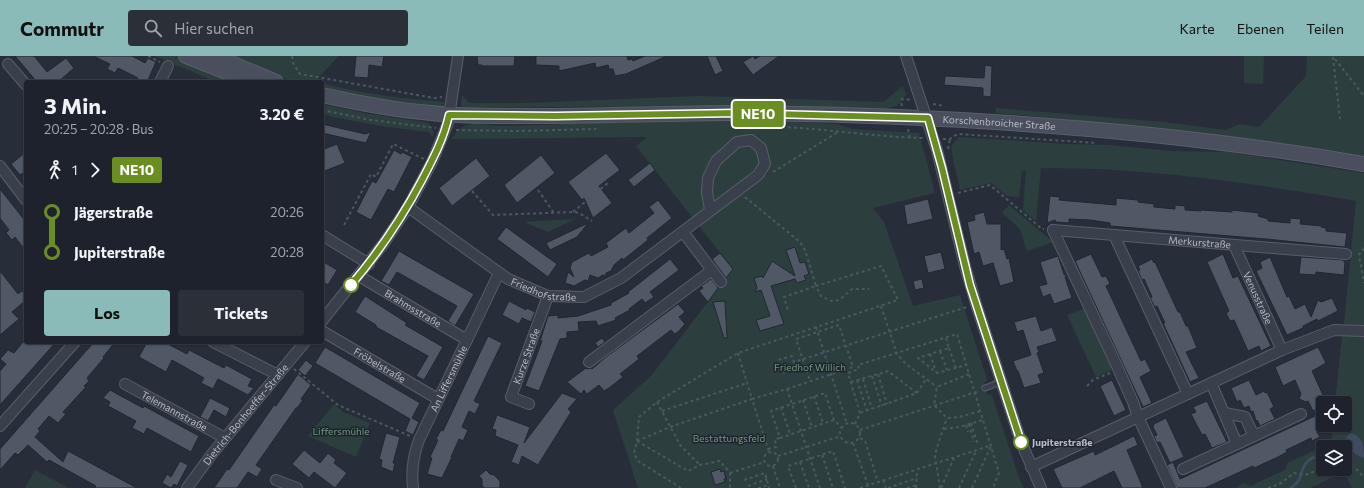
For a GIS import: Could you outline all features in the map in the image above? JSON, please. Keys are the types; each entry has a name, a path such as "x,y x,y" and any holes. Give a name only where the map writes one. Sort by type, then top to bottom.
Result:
{"main road":[{"path":"186,56 220,70 256,80"},
{"path":"214,56 271,80"},
{"name":"Korschenbroicher Straße","path":"324,95 358,103 449,115 555,116 738,113 928,118 1165,135 1277,150 1364,164"}],"street":[{"path":"324,319 369,264 388,238 408,207 432,162 446,129 453,95 458,56"},
{"path":"906,56 934,138 965,266 976,304 1021,442 1041,488"},
{"path":"8,64 24,83"},
{"path":"161,80 168,66"},
{"path":"710,210 707,192 708,178 716,161 737,142 751,140 761,148 765,164 758,175"},
{"path":"0,166 22,188"},
{"name":"Friedhofstraße","path":"408,207 508,279 548,296 584,297 621,278 758,175"},
{"path":"1053,230 1118,369 1133,402 1138,418 1171,488"},
{"name":"Merkurstraße","path":"1053,230 1346,254"},
{"path":"683,232 721,282"},
{"path":"324,235 369,264"},
{"path":"1114,235 1188,394"},
{"name":"Venusstraße","path":"1234,245 1282,350"},
{"path":"589,362 712,270"},
{"name":"An Liffersmühle","path":"413,488 413,461 419,440 499,272"},
{"name":"Brahmsstraße","path":"359,276 467,340"},
{"name":"Kurze Straße","path":"529,404 511,396 548,296"},
{"path":"1031,467 1282,350 1334,330 1364,331"},
{"name":"Fröbelstraße","path":"324,332 438,400"},
{"path":"0,426 72,344"},
{"path":"217,344 278,375"},
{"name":"Dietrich-Bonhoeffer-Straße","path":"187,488 225,438 303,344"},
{"path":"1211,383 1237,444"},
{"name":"Telemannstraße","path":"124,384 225,438"},
{"path":"1225,413 1245,417 1254,436"},
{"path":"1183,469 1301,414"},
{"path":"276,480 297,488"}],"lane":[{"path":"985,388 1001,382"}],"path":[{"path":"292,56 292,63 300,74 434,98 453,95"},
{"path":"1333,57 1364,96"},
{"path":"1333,57 1340,119"},
{"path":"758,175 772,172 839,131 866,135 950,139 958,134 1097,143"},
{"path":"344,225 371,174 376,177 393,144 432,162"},
{"path":"573,212 609,182"},
{"path":"948,195 990,185 1042,229 1053,230"},
{"path":"538,190 554,213"},
{"path":"737,190 800,242 805,250 816,286 821,296 832,301 839,300 852,289 869,289"},
{"path":"472,191 493,215"},
{"path":"490,218 493,215 573,212 580,213 592,221"},
{"path":"1364,248 1359,255 1364,283"},
{"path":"681,488 638,461 634,453 637,441 639,417 657,402 738,353 898,300 881,266 784,297 788,311"},
{"path":"1047,282 1074,274"},
{"path":"794,362 976,304"},
{"path":"881,305 897,354 906,364 937,387"},
{"path":"637,441 670,427 853,367 840,325 796,339 810,380"},
{"path":"816,327 847,424"},
{"path":"855,424 860,412 848,373 859,369 858,365 957,334 1000,473 993,488"},
{"path":"946,338 956,368"},
{"path":"937,373 918,358 949,348"},
{"path":"940,351 947,370"},
{"path":"738,353 769,451"},
{"path":"930,354 937,373"},
{"path":"792,356 794,362 796,369 782,374 778,360 792,356"},
{"path":"287,364 338,405 419,440"},
{"path":"937,373 966,364"},
{"path":"1087,386 1093,380 1118,369"},
{"path":"851,382 888,371 917,393"},
{"path":"878,374 887,404"},
{"path":"937,387 969,374"},
{"path":"872,376 882,406"},
{"path":"863,379 872,409"},
{"path":"860,412 882,406 917,393 926,379"},
{"path":"857,380 867,410"},
{"path":"662,411 747,383"},
{"path":"934,405 937,387"},
{"path":"860,430 985,388"},
{"path":"788,389 820,488"},
{"path":"780,438 771,411 825,393 834,420 842,428"},
{"path":"814,396 823,423"},
{"path":"803,400 812,427"},
{"path":"657,402 680,445 700,465"},
{"path":"934,405 947,418 959,417 980,410"},
{"path":"782,407 790,434"},
{"path":"940,488 936,464 937,447 947,418"},
{"path":"765,462 766,455 769,451 776,447 775,439 834,420"},
{"path":"943,429 959,427 983,420"},
{"path":"855,424 847,424 842,428 841,436 844,441 853,443 860,438"},
{"path":"855,424 860,430 860,438"},
{"path":"969,424 977,442 974,442 969,424"},
{"path":"968,432 969,424"},
{"path":"778,456 841,436"},
{"path":"860,438 865,441 878,482"},
{"path":"637,441 688,471 700,465 720,461 730,473 730,488"},
{"path":"853,443 868,487"},
{"path":"860,488 868,487 883,480 992,445"},
{"path":"972,488 992,445"},
{"path":"769,451 778,456"},
{"path":"796,488 788,466 833,451 845,488"},
{"path":"959,488 976,451"},
{"path":"821,455 833,488"},
{"path":"773,466 777,463 778,456"},
{"path":"940,488 954,458"},
{"path":"765,462 767,465 773,466"},
{"path":"730,473 765,462"},
{"path":"800,462 809,488"},
{"path":"773,466 780,488"},
{"path":"1352,468 1364,477"},
{"path":"916,488 917,470"},
{"path":"1268,488 1281,483 1294,472 1305,475 1316,471"},
{"path":"744,480 765,473 769,488"},
{"path":"883,480 887,488 917,478"},
{"path":"748,486 766,479"},
{"path":"758,488 768,485"},
{"path":"907,488 917,485"}],"green space":[{"path":"155,56 176,56 235,80 211,80"},
{"path":"225,56 339,56 316,80 290,80"},
{"path":"1244,56 1264,56 1263,84 1244,83"},
{"path":"1307,56 1364,56 1364,158 1234,138 1067,119 995,113 996,108 1164,122 1225,130 1240,124 1259,127 1306,76"},
{"path":"324,84 367,93 444,102 442,107 382,99 324,88"},
{"path":"903,86 906,94 902,101 895,106 884,109 773,105 463,108 461,106 462,95 469,103 525,103 699,96 883,102"},
{"path":"324,104 364,113 429,123 434,133 432,137 429,132 348,120 324,114"},
{"name":"Friedhof Willich","path":"733,119 837,124 853,129 919,133 935,193 873,208 884,222 913,306 960,295 987,380 984,383 987,394 992,395 1019,478 1024,488 638,488 613,410 651,376 733,269 636,146 647,137 452,139 456,132 461,128 472,124 499,126"},
{"path":"958,137 1108,145 1171,151 1229,152 1364,173 1364,325 1344,324 1356,201 1266,186 1205,178 1105,169 1041,168 1036,221 1023,210 1026,171 1022,171 1019,197 1007,196 991,183 960,190 951,147"},
{"path":"1009,205 1053,242 1027,251 1020,229 1002,213"},
{"path":"575,219 548,232 524,222"},
{"path":"1087,308 1113,365 1112,370 1096,377 1067,315"},
{"path":"1342,336 1364,337 1364,445 1357,436 1350,440 1331,440 1332,432 1352,432 1352,396 1336,396"},
{"name":"Liffersmühle","path":"334,404 343,412 370,423 356,457 308,436"},
{"path":"1316,450 1316,476 1336,476 1310,488 1235,488 1244,483 1250,486 1285,470 1287,463"},
{"path":"1352,450 1356,455 1364,458 1364,488 1352,488 1346,476 1352,476"},
{"path":"35,470 67,487 67,488 25,488"}],"water":[{"path":"1352,433 1361,440 1364,450 1364,458 1352,451 1352,440 1346,439 1348,435"}],"building":[{"path":"15,56 34,56 47,72 66,58 74,68 60,80 35,80"},
{"path":"93,56 132,56 145,63 148,58 156,62 148,80 137,80 138,78 118,68 115,73 107,69 110,64"},
{"path":"356,56 384,56 382,67 369,65 368,78 354,77"},
{"path":"477,56 515,56 514,66 478,65"},
{"path":"536,56 627,56 628,60 632,59 633,61 645,56 667,56 626,74 615,76 613,69 609,69 608,65 596,68 595,63 559,71 559,66 536,65"},
{"path":"707,56 716,56 723,71 715,75"},
{"path":"753,56 755,59 760,56 779,56 753,75 743,62"},
{"path":"985,65 992,66 991,97 983,96 983,88 944,85 945,76 984,78"},
{"path":"324,124 365,134 371,132 366,143 324,133"},
{"path":"337,144 345,163 324,171 324,149"},
{"path":"394,150 412,157 394,192 388,189 371,220 356,212 372,181 376,183"},
{"path":"606,153 620,170 599,186 612,203 593,218 584,198 582,200 568,182"},
{"path":"24,154 24,172 20,175 11,164"},
{"path":"541,155 555,173 517,203 504,185"},
{"path":"476,158 490,176 452,206 439,188"},
{"path":"650,163 655,170 634,187 628,180"},
{"path":"0,189 24,219 24,248 15,237 12,240 6,233 9,230 0,218"},
{"path":"1050,196 1060,197 1059,200 1116,205 1116,198 1138,200 1138,202 1154,204 1154,207 1175,209 1175,205 1185,206 1185,210 1232,212 1232,210 1259,213 1258,216 1268,219 1268,221 1290,223 1290,218 1301,219 1300,224 1322,226 1321,227 1326,228 1326,231 1347,233 1345,247 1110,226 1110,223 1090,220 1069,219 1069,223 1056,222 1055,220 1047,223"},
{"path":"928,199 933,219 907,225 904,205"},
{"path":"658,200 672,218 647,238 648,240 623,260 622,258 614,265 611,271 606,273 606,276 603,275 598,278 590,275 588,281 585,280 574,286 565,283 568,272 574,277 570,268 572,262 589,253 591,256 608,247 606,243 626,228 629,233 654,213 649,207"},
{"path":"984,212 987,224 1001,224 1001,250 1004,249 1007,259 1009,258 1014,282 1000,286 993,263 983,266 979,252 974,254 967,222 975,220 974,215"},
{"path":"588,223 577,237 550,250 546,243"},
{"path":"506,227 557,264 548,277 497,239"},
{"path":"795,247 800,263 805,262 809,274 804,276 806,280 797,283 795,279 771,286 784,324 760,331 756,320 770,316 761,290 755,292 757,288 754,278 762,276 763,278 772,261 795,276 786,250"},
{"path":"399,251 474,294 455,326 448,321 457,306 397,272 389,285 381,281"},
{"path":"941,252 945,269 928,273 924,256"},
{"path":"720,253 733,269 726,278 712,259"},
{"path":"1091,254 1102,277 1106,276 1110,284 1106,286 1141,361 1145,359 1151,371 1140,377 1152,403 1143,407 1075,261"},
{"path":"1223,254 1233,278 1238,276 1271,346 1261,351 1259,346 1248,351 1234,320 1230,321 1226,313 1229,311 1207,262"},
{"path":"1058,256 1072,298 1054,304 1050,294 1043,297 1039,286 1047,284 1040,262"},
{"path":"1270,257 1287,297 1289,296 1295,309 1305,304 1311,317 1318,300 1321,302 1332,298 1338,311 1318,321 1317,319 1303,326 1303,328 1287,335 1256,271 1262,268 1260,262"},
{"path":"1301,257 1344,260 1344,275 1316,272 1316,275 1299,274"},
{"path":"670,259 679,270 650,292 654,297 645,303 642,299 629,309 630,310 615,318 616,320 598,326 596,321 578,322 579,331 567,332 567,338 560,339 539,391 525,386 542,341 540,341 548,316 558,315 558,318 578,316 611,305 611,303 629,293 628,292"},
{"path":"1152,259 1154,263 1155,262 1178,312 1180,312 1186,326 1188,326 1197,348 1186,352 1199,378 1190,382 1163,323 1165,323 1157,306 1155,307 1150,298 1152,297 1144,279 1142,280 1138,271 1140,270 1138,266"},
{"path":"324,262 337,270 328,285 324,282"},
{"path":"0,271 18,294 22,291 24,294 24,302 12,312 19,319 0,335"},
{"path":"711,279 718,288 708,302 699,291 703,288 701,286"},
{"path":"922,279 924,288 915,290 913,281"},
{"path":"365,296 407,323 405,325 443,347 424,380 416,376 428,356 376,327 376,325 355,312"},
{"path":"509,301 526,310 527,308 535,312 531,322 522,318 519,324 502,315"},
{"path":"725,301 727,338 724,338 713,302"},
{"path":"678,304 685,312 679,317 685,324 675,334 671,330 637,356 639,359 620,374 623,377 609,388 604,391 599,385 587,394 584,390 581,394 567,382 586,368 592,369"},
{"path":"1036,316 1041,331 1052,327 1057,341 1037,347 1039,352 1037,353 1044,373 1038,375 1041,383 1024,388 1013,361 1031,355 1023,330 1017,332 1014,322"},
{"path":"488,336 502,343 474,401 480,404 475,414 469,411 462,427 468,430 463,441 459,439 442,478 427,474 432,458 430,457 438,440 436,439 441,430 443,431"},
{"path":"602,338 605,342 598,347 595,343"},
{"path":"23,342 24,344 54,344 0,405 0,371 6,364 0,359 8,350 14,353"},
{"path":"92,344 113,344 87,378 89,381 84,386 86,387 63,412 66,414 58,423 49,416 38,429 40,431 35,437 63,462 68,451 137,488 95,488 96,486 49,460 47,462 28,445 18,455 15,453 0,470 0,449"},
{"path":"146,344 168,344 187,354 189,350 224,368 226,365 252,379 248,386 254,388 248,395 218,379 213,389 201,383 204,378 172,360 166,372 139,357"},
{"path":"325,347 420,403 412,418 419,422 413,435 405,431 410,419 315,363"},
{"path":"1318,347 1326,363 1312,371 1323,395 1316,396 1316,410 1313,411 1308,401 1306,402 1299,399 1301,394 1295,380 1283,386 1275,367"},
{"path":"306,360 313,366 305,376 298,370"},
{"path":"298,374 311,385 301,399 303,400 256,465 262,469 257,477 248,472 237,488 214,488 227,469 229,470 274,405 276,406"},
{"path":"1112,380 1126,410 1114,416 1100,386"},
{"path":"1249,380 1256,395 1264,391 1265,393 1267,392 1274,407 1270,409 1275,419 1260,426 1249,406 1244,408 1240,400 1237,402 1231,388"},
{"path":"110,390 143,408 144,406 199,436 191,452 147,428 144,434 132,428 136,421 108,406 110,402 103,398"},
{"path":"562,393 577,399 568,409 571,412 538,465 522,456 519,465 511,462 518,445 495,436 496,430 492,429 497,415 530,427 524,443"},
{"path":"210,398 230,408 226,417 214,410 208,421 200,417"},
{"path":"1207,401 1227,442 1212,448 1205,434 1202,435 1191,414 1196,412 1193,407"},
{"path":"1315,416 1316,418 1316,432 1320,437 1312,441 1311,438 1286,450 1287,452 1278,457 1254,468 1253,466 1205,488 1177,488 1167,465 1173,462 1180,479"},
{"path":"1166,418 1184,457 1170,463 1160,442 1157,443 1154,436 1157,435 1153,427 1154,424"},
{"path":"386,433 400,437 393,463 395,463 393,472 381,467 382,460 379,459"},
{"path":"1134,436 1138,445 1127,450 1143,488 1122,488 1114,471 1080,488 1062,488 1053,469 1094,451 1095,455"},
{"path":"304,450 320,463 328,453 336,460 334,463 347,473 335,488 314,472 309,478 292,464"},
{"path":"180,461 188,465 177,486 174,484 171,488 162,483 167,474 171,477"},
{"path":"720,469 721,472 724,471 726,479 724,479 725,482 715,485 711,472"},
{"path":"486,470 500,481 500,488 484,488 482,485 482,479 479,476"}],"waterway":[{"path":"1291,488 1300,478 1305,464 1316,457"}],"bus line":[{"name":"NE10","path":"351,285 369,264 408,207 432,162 446,129 449,115 555,116 738,113 928,118 942,168 970,285 1021,442"}],"place":[{"name":"Jupiterstraße","path":"1021,442"}],"park label":[{"name":"Bestattungsfeld","path":"729,438"}]}
